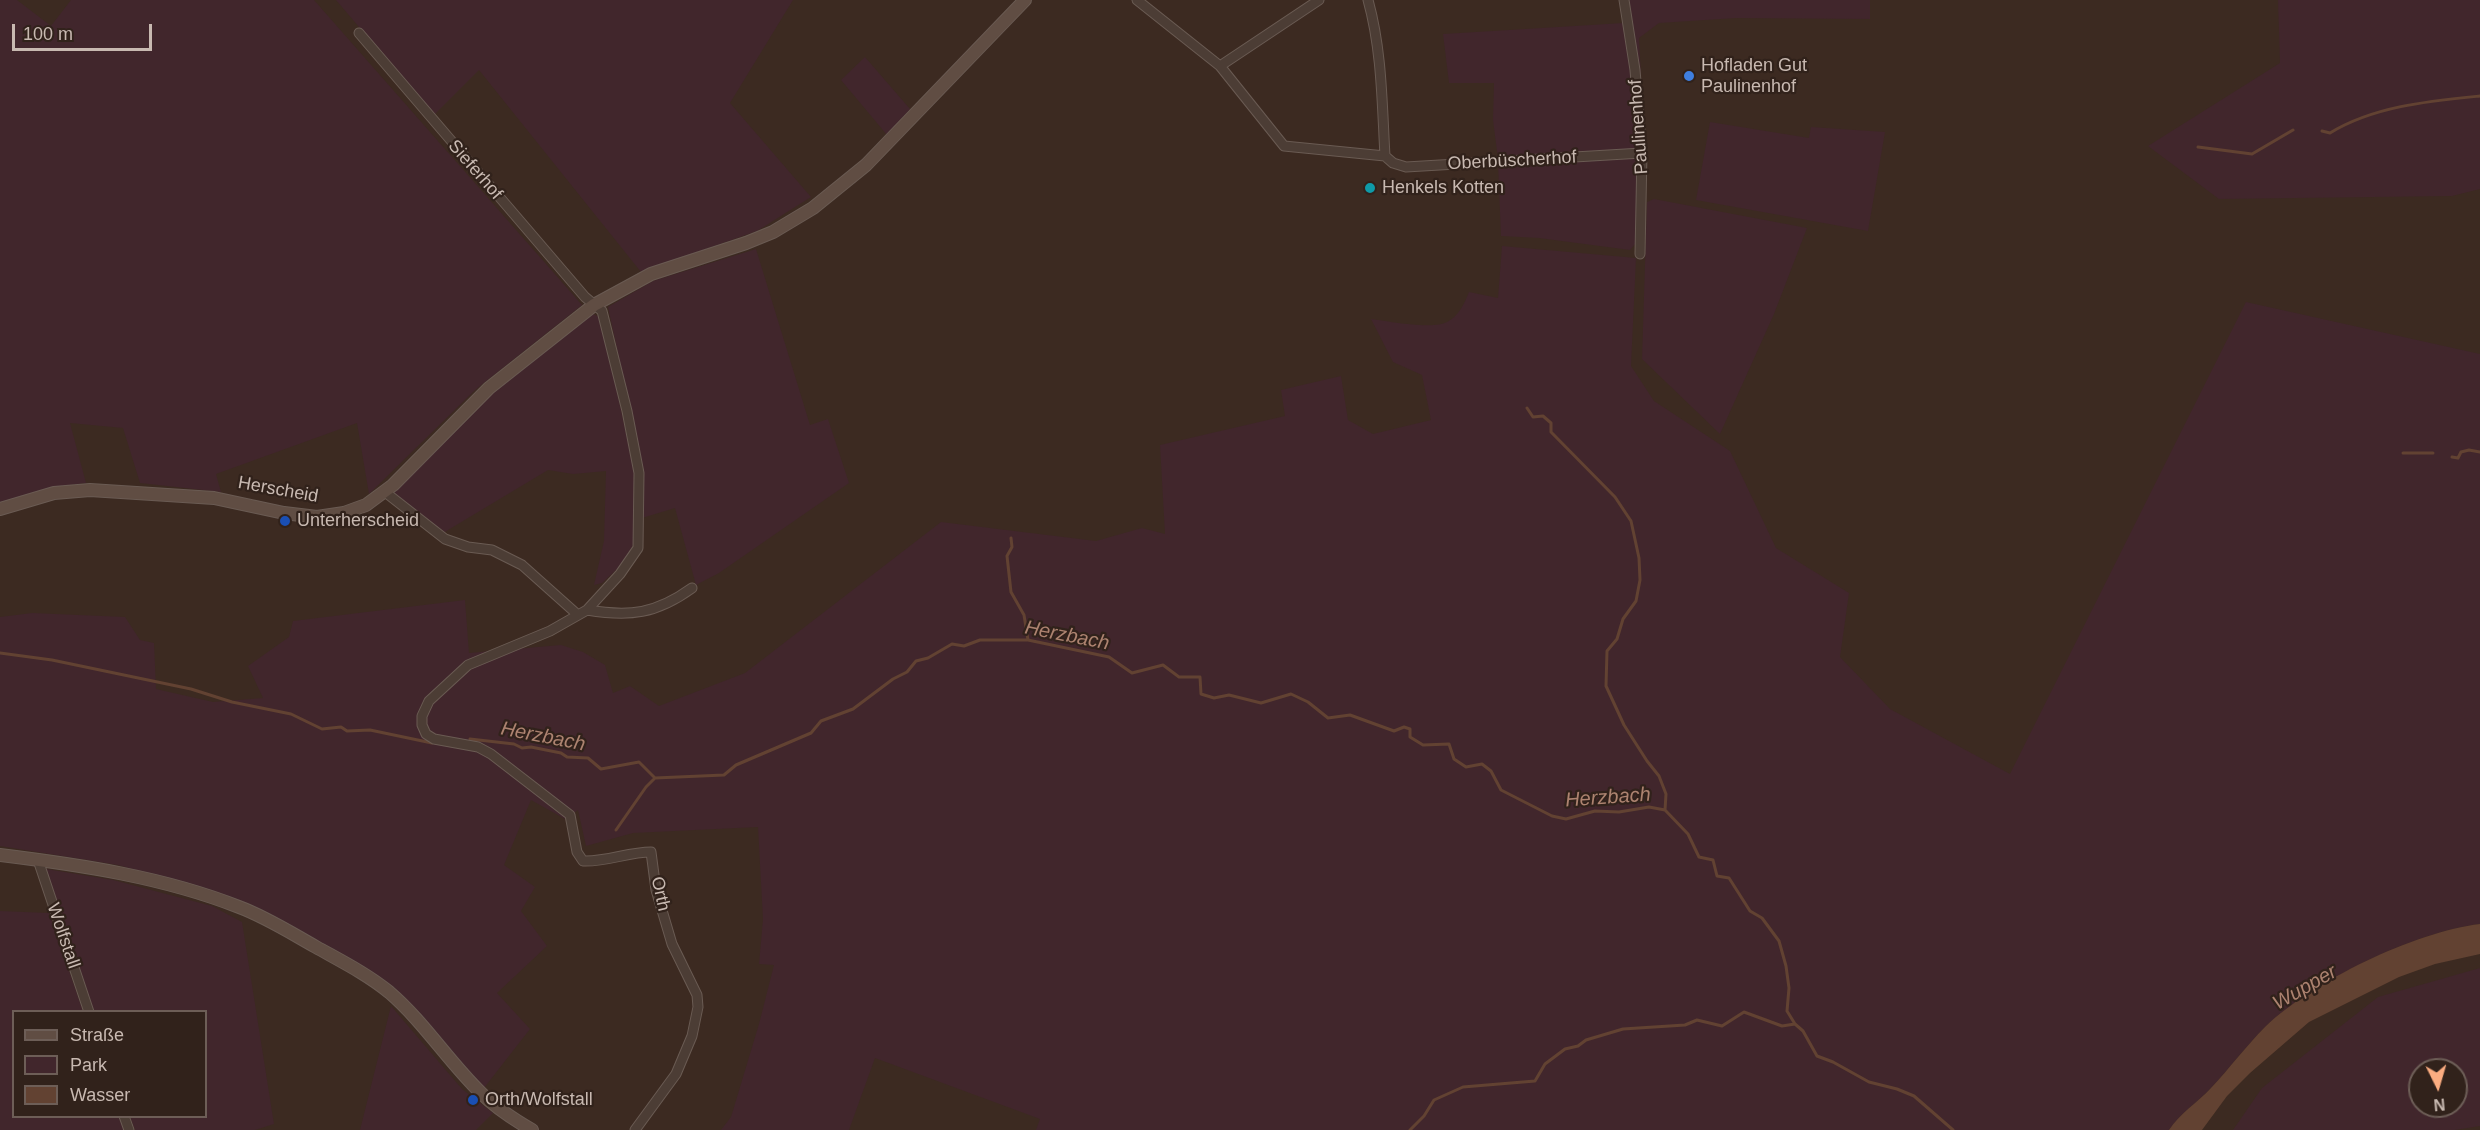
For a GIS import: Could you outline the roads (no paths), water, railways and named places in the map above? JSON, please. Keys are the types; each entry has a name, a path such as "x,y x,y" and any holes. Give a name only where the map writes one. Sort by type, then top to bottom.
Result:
{"street":[{"name":"Herscheid","path":"0,508 48,494 90,490 213,498 284,513 317,517 344,513 358,508 385,492 489,388 594,305 651,274 773,232 813,208 866,165 1025,0"},
{"name":"Oberbüscherhof","path":"1137,0 1220,66 1284,146 1385,156 1393,163 1406,167 1642,153"},
{"path":"1220,66 1319,0"},
{"path":"1368,0 1373,18 1378,58 1385,156"},
{"name":"Paulinenhof","path":"1624,0 1635,70 1642,153 1640,254"},
{"name":"Sieferhof","path":"359,33 594,305"},
{"path":"582,613 620,574 638,548 639,473 627,411 602,311 594,305"},
{"path":"385,492 445,539 468,547 492,550 516,562 582,613 631,614 662,606 692,588"},
{"name":"Orth","path":"582,613 550,631 468,665 429,701 422,716 422,725 426,734 434,739 478,747 491,754 570,815 577,852 583,861 598,862 651,852 656,891 672,944 697,995 698,1007 692,1035 676,1074 635,1130"},
{"path":"0,855 126,874 241,908 294,935 362,973 389,992 411,1013 480,1093 501,1111 532,1130"},
{"name":"Wolfstall","path":"38,860 89,1010"}],"water":[{"path":"2480,924 2480,954 2435,964 2399,977 2309,1022 2227,1096 2202,1130 2169,1130 2178,1118 2211,1088 2265,1027 2310,993 2337,976 2396,948 2425,937"}],"waterway":[{"path":"2322,131 2330,133 2365,117 2403,106 2480,96"},
{"path":"2198,147 2252,154 2293,130"},
{"path":"1527,408 1533,417 1543,416 1551,423 1551,432 1615,497 1631,521 1639,558 1640,580 1636,601 1623,619 1617,639 1607,651 1606,686 1624,725 1659,776 1666,794 1665,810"},
{"path":"2452,457 2458,458 2461,452 2469,450 2480,452"},
{"path":"2403,453 2433,453"},
{"path":"1011,538 1012,547 1007,556 1011,592 1024,615 1028,640"},
{"name":"Herzbach","path":"470,739 514,744 522,748 531,747 561,753 567,757 588,758 601,769 639,762 655,778 724,775 736,765 811,733 821,721 853,709 893,679 907,672 916,661 928,658 952,644 964,646 980,640 1028,640 1109,657 1132,673 1163,665 1179,677 1200,677 1201,694 1214,698 1229,695 1261,703 1291,694 1308,702 1328,718 1350,715 1394,731 1404,727 1410,729 1410,737 1423,745 1449,744 1454,759 1466,767 1482,764 1491,771 1501,790 1552,816 1566,819 1595,811 1619,812 1649,807 1665,810 1688,834 1699,857 1713,860 1717,876 1729,878 1750,911 1762,918 1779,941 1789,988 1787,1011 1795,1024 1803,1031 1817,1056 1869,1082 1914,1096 1953,1130"},
{"name":"Herzbach","path":"0,653 52,660 191,689 232,702 291,714 322,729 341,727 347,731 370,730 432,743"},
{"path":"616,830 654,779"},
{"path":"1410,1130 1424,1116 1434,1100 1463,1087 1535,1081 1545,1064 1565,1049 1623,1029 1685,1025 1697,1020 1722,1026 1744,1012 1782,1026 1795,1024"}],"place":[{"name":"Hofladen Gut Paulinenhof","path":"1689,76"},
{"name":"Henkels Kotten","path":"1370,188"},
{"name":"Unterherscheid","path":"285,521"},
{"name":"Orth/Wolfstall","path":"473,1100"}],"water label":[{"name":"Wupper","path":"2305,988"}]}
